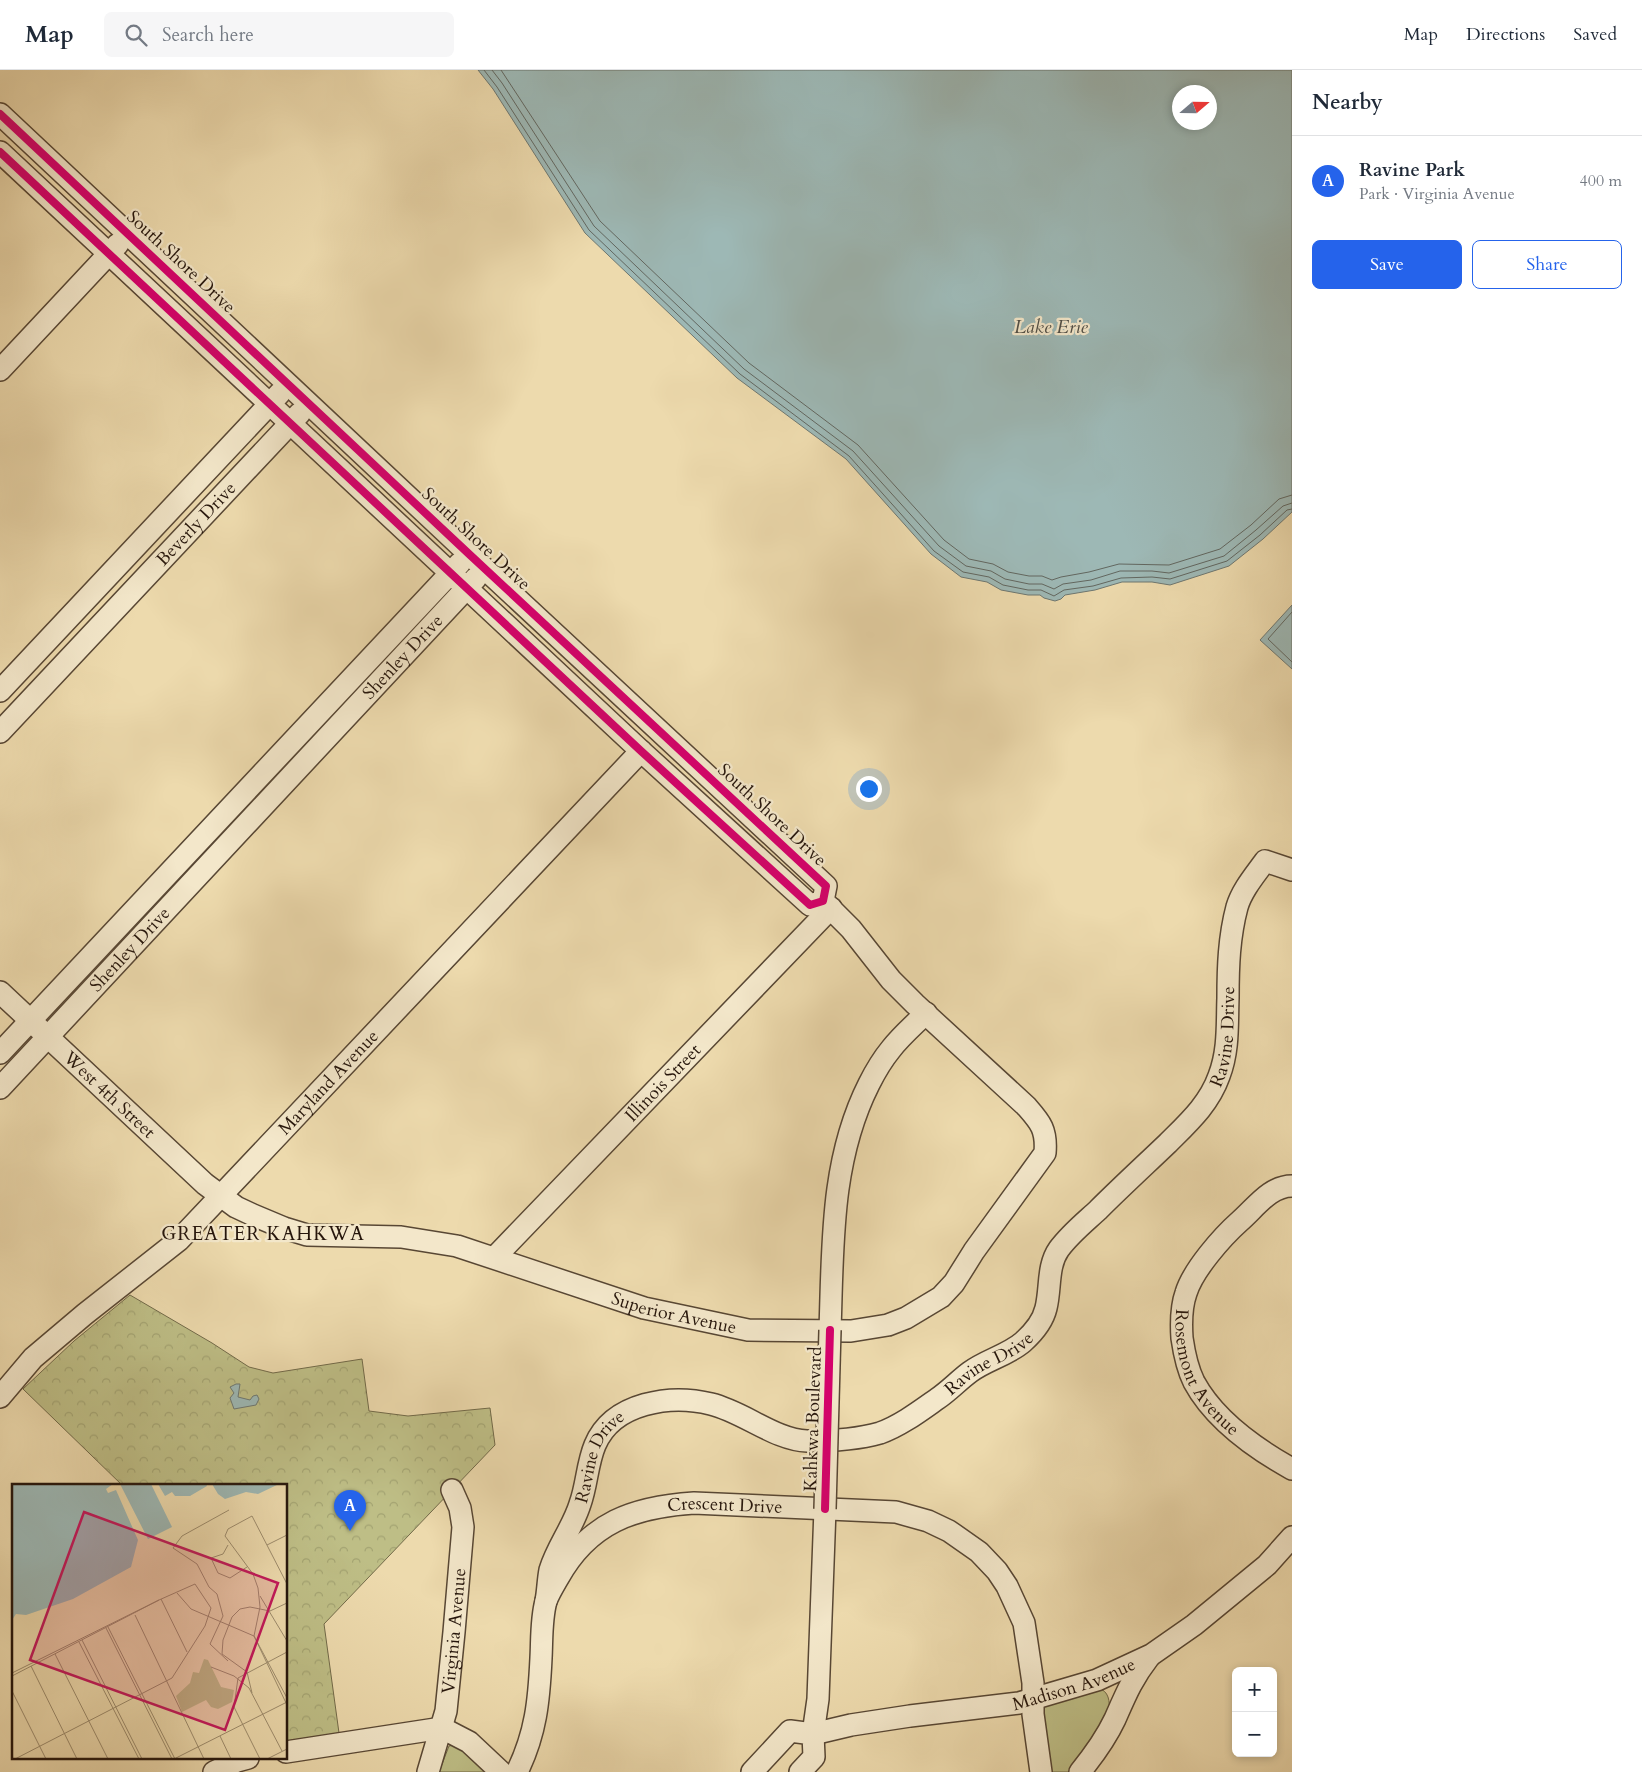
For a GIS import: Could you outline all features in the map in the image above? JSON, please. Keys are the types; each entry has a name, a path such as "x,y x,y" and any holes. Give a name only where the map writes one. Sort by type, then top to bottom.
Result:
{"street":[{"name":"South Shore Drive","path":"0,114 826,886 827,905 862,942 891,980 1026,1106 1041,1122 1045,1134"},
{"path":"0,152 641,751 810,905 827,905"},
{"path":"0,370 128,233"},
{"name":"Beverly Drive","path":"0,691 289,384"},
{"name":"Beverly Drive","path":"0,732 309,403"},
{"name":"Shenley Drive","path":"0,1054 469,554"},
{"name":"Shenley Drive","path":"0,1088 485,568"},
{"path":"62,625 82,644"},
{"name":"Maryland Avenue","path":"0,1397 34,1358 85,1314 179,1240 641,751"},
{"path":"242,795 259,811"},
{"name":"Ravine Drive","path":"546,1601 550,1570 582,1501 595,1444 613,1420 624,1414 654,1403 673,1399 709,1403 739,1413 778,1434 796,1440 847,1439 879,1433 897,1425 938,1398 986,1361 1020,1345 1035,1330 1046,1309 1051,1269 1054,1257 1060,1248 1190,1122 1212,1092 1220,1074 1228,1036 1230,943 1237,905 1246,888 1265,861 1292,870"},
{"name":"Illinois Street","path":"495,1258 827,905"},
{"name":"West 4th Street","path":"0,992 220,1196"},
{"name":"Kahkwa Boulevard","path":"800,1772 814,1757 813,1734 819,1690 833,1226 840,1168 847,1139 860,1103 878,1067 891,1049 926,1013"},
{"name":"Superior Avenue","path":"220,1196 253,1216 284,1228 307,1234 401,1237 457,1246 644,1308 693,1319 748,1330 851,1331 888,1325 906,1318 941,1297 954,1283 974,1251 1045,1152 1045,1134"},
{"name":"Rosemont Avenue","path":"1283,1188 1230,1230 1194,1274 1186,1292 1181,1328 1187,1362 1194,1381 1209,1405 1245,1438 1292,1469"},
{"name":"Virginia Avenue","path":"428,1772 442,1728 449,1692 463,1527 460,1508 452,1490"},
{"name":"Crescent Drive","path":"517,1772 534,1728 546,1601 564,1568 586,1539 618,1519 638,1512 676,1504 768,1505 896,1512 928,1521 949,1531 980,1552 1007,1586 1024,1623 1033,1683 1033,1699"},
{"name":"Madison Avenue","path":"813,1734 851,1725 1019,1703 1097,1680 1151,1655 1194,1625 1267,1565 1292,1537"},
{"path":"1080,1772 1114,1720 1134,1677 1151,1655"},
{"path":"1033,1699 1033,1714 1041,1772"},
{"path":"288,1752 442,1728 469,1742 501,1772"},
{"path":"752,1772 790,1731 813,1734"},
{"path":"214,1772 241,1760"}],"green space":[{"path":"130,1295 249,1367 273,1373 362,1359 369,1411 408,1416 490,1408 495,1445 324,1624 339,1733 288,1741 288,1484 121,1484 23,1389 74,1341"},
{"path":"1098,1688 1107,1694 1109,1712 1071,1772 1048,1772 1041,1712 1046,1705"},
{"path":"449,1746 458,1746 486,1772 439,1772"}],"water":[{"name":"Lake Erie","path":"478,70 1292,70 1292,512 1263,539 1229,566 1170,585 1152,582 1122,582 1095,590 1065,595 1055,601 1040,595 1028,595 1001,590 987,582 961,577 931,554 846,459 737,378 585,233 493,89"},
{"path":"1292,605 1292,669 1260,640"},
{"path":"240,1384 238,1397 250,1400 253,1396 257,1395 259,1399 256,1405 234,1409 230,1398 234,1393 230,1387"}],"cycle path":[{"path":"0,114 826,886 823,901 810,905 641,751 0,152"},
{"path":"825,1509 830,1330"}],"place":[{"name":"Ravine Park","path":"350,1531"}],"district":[{"name":"GREATER KAHKWA","path":"263,1234"}]}
